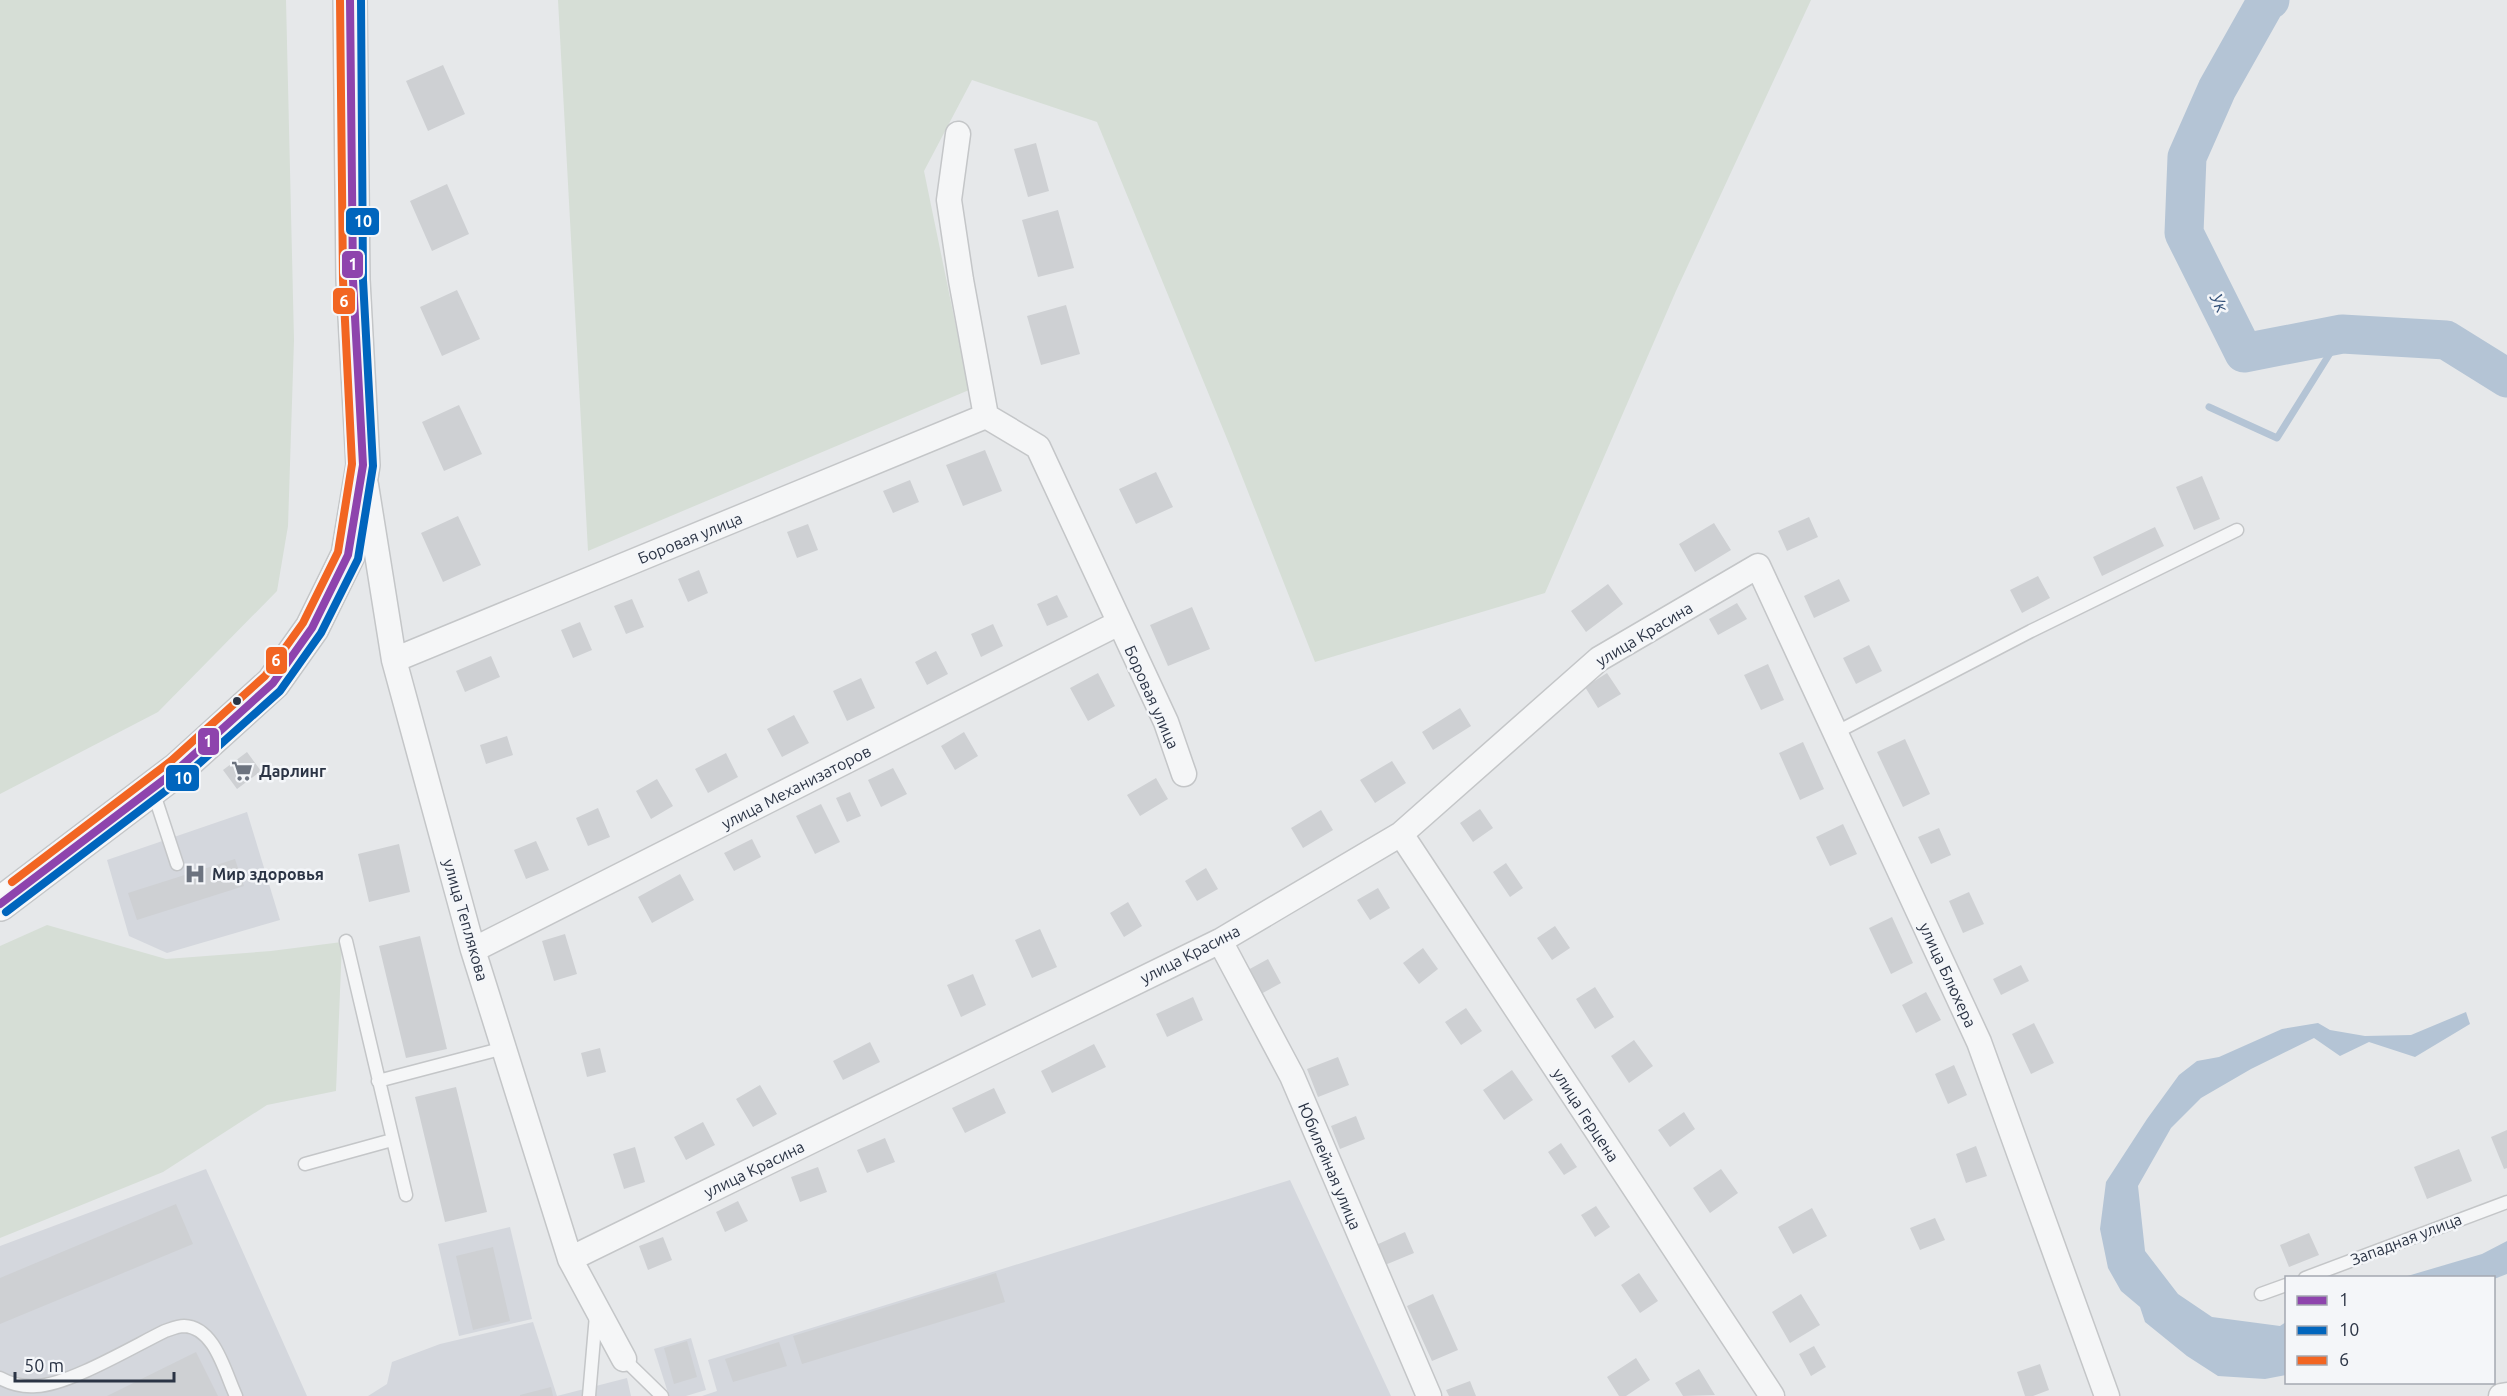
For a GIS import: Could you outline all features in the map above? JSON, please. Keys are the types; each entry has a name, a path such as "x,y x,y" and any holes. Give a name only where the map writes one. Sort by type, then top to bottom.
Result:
{"main road":[{"path":"6,895 178,769 273,683 312,628 348,555 363,465 353,280 350,0"}],"street":[{"path":"958,134 949,200 986,416"},
{"name":"Боровая улица","path":"394,660 986,416 1038,447 1166,723 1184,774"},
{"name":"улица Теплякова","path":"363,465 394,660 473,950 570,1259 624,1359"},
{"name":"улица Блюхера","path":"1758,566 1979,1042 2107,1396"},
{"name":"улица Красина","path":"570,1259 1220,941 1401,834 1599,659 1758,566"},
{"name":"улица Механизаторов","path":"473,950 1119,623"},
{"name":"улица Герцена","path":"1401,834 1772,1396"},
{"name":"Юбилейная улица","path":"1220,941 1292,1076 1429,1396"},
{"path":"2501,1396 2507,1395"}],"lane":[{"path":"1836,732 2031,631 2237,530"},
{"path":"152,789 177,864"},
{"path":"346,941 406,1195"},
{"path":"378,1082 504,1048"},
{"path":"305,1164 392,1140"},
{"name":"Западная улица","path":"2310,1276 2507,1202"},
{"path":"2261,1294 2285,1285"},
{"path":"589,1396 596,1308"},
{"path":"0,1378 24,1386 38,1386 60,1381 165,1331 182,1326 197,1329 212,1342 236,1396"},
{"path":"624,1359 662,1396"}],"shaded area":[{"path":"0,0 286,0 294,340 288,526 277,591 158,712 0,794"},
{"path":"558,0 1811,0 1676,291 1545,593 1315,662 1230,446 1097,122 972,80 924,171 969,390 588,551"},
{"path":"247,812 280,920 167,953 129,936 107,860"},
{"path":"47,925 166,959 271,951 342,942 336,1091 267,1105 163,1172 0,1238 0,946"},
{"path":"206,1169 307,1396 0,1396 0,1246"},
{"path":"1290,1180 1391,1396 702,1396 717,1391 708,1360"},
{"path":"510,1227 532,1319 459,1336 438,1244"},
{"path":"533,1322 557,1396 368,1396 387,1384 392,1362 440,1344"},
{"path":"691,1338 706,1390 686,1396 669,1396 654,1349"},
{"path":"627,1378 631,1396 557,1396"}],"water":[{"path":"2466,1012 2470,1024 2415,1057 2369,1042 2340,1056 2314,1038 2251,1069 2201,1098 2171,1128 2138,1186 2145,1251 2178,1294 2212,1317 2280,1326 2285,1323 2285,1375 2265,1379 2218,1376 2187,1356 2145,1322 2140,1307 2121,1291 2108,1268 2100,1229 2106,1182 2179,1075 2197,1061 2219,1057 2282,1029 2318,1023 2330,1030 2365,1036 2411,1035"},
{"path":"2507,1241 2507,1274 2495,1279 2495,1276 2407,1276 2482,1254"}],"building":[{"path":"443,65 465,114 428,131 406,81"},
{"path":"1036,143 1049,191 1028,197 1014,149"},
{"path":"447,184 469,234 432,251 410,201"},
{"path":"1058,210 1074,268 1038,277 1022,220"},
{"path":"457,290 480,339 442,356 420,307"},
{"path":"1066,305 1080,354 1041,365 1027,316"},
{"path":"459,405 482,454 444,471 422,422"},
{"path":"985,450 1002,491 963,506 946,465"},
{"path":"1156,472 1173,507 1136,524 1119,489"},
{"path":"2202,476 2220,519 2194,530 2176,487"},
{"path":"910,480 919,502 893,513 883,491"},
{"path":"458,516 481,565 443,582 421,533"},
{"path":"1809,517 1818,537 1787,551 1778,531"},
{"path":"1714,523 1731,550 1695,572 1679,544"},
{"path":"808,524 818,550 797,558 787,532"},
{"path":"2155,527 2164,546 2102,576 2093,557"},
{"path":"699,570 708,593 688,602 678,579"},
{"path":"2038,576 2050,598 2022,613 2010,590"},
{"path":"1839,579 1850,601 1814,618 1804,596"},
{"path":"1608,584 1623,604 1586,632 1571,611"},
{"path":"1057,595 1068,617 1047,626 1037,604"},
{"path":"632,599 644,627 626,634 614,606"},
{"path":"1737,603 1747,619 1718,635 1709,619"},
{"path":"1192,607 1210,649 1168,666 1150,625"},
{"path":"580,622 592,650 573,658 561,630"},
{"path":"993,624 1003,646 981,657 971,634"},
{"path":"1869,645 1882,671 1856,684 1843,658"},
{"path":"936,651 948,674 927,685 915,662"},
{"path":"491,656 500,677 465,692 456,671"},
{"path":"1768,664 1784,700 1761,710 1744,675"},
{"path":"1098,673 1115,706 1088,721 1070,688"},
{"path":"1607,673 1621,694 1598,708 1585,687"},
{"path":"861,678 875,708 847,721 833,691"},
{"path":"1460,708 1471,726 1433,750 1422,732"},
{"path":"794,715 809,743 782,757 767,729"},
{"path":"964,732 978,756 955,770 941,746"},
{"path":"507,736 513,755 486,764 480,745"},
{"path":"1905,739 1930,794 1903,807 1877,752"},
{"path":"1803,742 1824,789 1800,800 1779,753"},
{"name":"Дарлинг","path":"247,752 261,771 237,789 223,770"},
{"path":"726,753 738,777 708,793 695,769"},
{"path":"1392,761 1406,783 1375,803 1360,780"},
{"path":"893,768 907,794 881,807 868,780"},
{"path":"1156,778 1168,799 1140,816 1127,795"},
{"path":"657,779 673,806 651,819 636,791"},
{"path":"850,792 861,816 847,822 836,798"},
{"path":"821,804 840,842 815,854 796,816"},
{"path":"598,808 610,837 588,846 576,818"},
{"path":"1480,809 1493,828 1473,842 1460,823"},
{"path":"1321,810 1333,830 1303,848 1291,828"},
{"path":"1843,824 1857,854 1830,866 1816,837"},
{"path":"1939,828 1951,855 1931,864 1918,837"},
{"path":"752,839 761,857 734,871 724,853"},
{"path":"536,841 549,870 526,879 514,850"},
{"path":"399,844 410,892 369,902 358,854"},
{"path":"235,859 244,886 137,920 128,893"},
{"path":"1506,863 1523,888 1510,897 1493,872"},
{"path":"1206,868 1218,889 1197,901 1185,881"},
{"path":"680,874 694,900 652,923 638,897"},
{"path":"1378,888 1390,908 1370,920 1357,900"},
{"path":"1969,892 1984,924 1963,933 1949,901"},
{"path":"1128,902 1142,926 1124,937 1110,913"},
{"path":"1892,917 1913,963 1891,974 1869,928"},
{"path":"1555,926 1570,948 1552,960 1537,938"},
{"path":"1040,929 1057,967 1032,978 1015,940"},
{"path":"565,934 577,974 554,981 542,941"},
{"path":"420,936 447,1049 406,1058 379,946"},
{"path":"1423,948 1438,969 1419,984 1403,963"},
{"path":"1268,959 1281,983 1259,995 1246,971"},
{"path":"2021,965 2029,981 2001,995 1993,979"},
{"path":"973,974 986,1005 961,1017 947,985"},
{"path":"1595,987 1614,1017 1595,1029 1576,999"},
{"path":"1926,992 1941,1020 1916,1033 1902,1005"},
{"path":"1193,997 1203,1020 1167,1037 1156,1014"},
{"path":"1466,1008 1482,1031 1461,1045 1445,1022"},
{"path":"2034,1023 2054,1063 2031,1074 2012,1034"},
{"path":"1634,1040 1653,1066 1629,1083 1611,1056"},
{"path":"870,1042 880,1062 843,1080 833,1061"},
{"path":"1094,1044 1106,1067 1052,1093 1041,1071"},
{"path":"600,1048 606,1072 587,1077 581,1053"},
{"path":"1338,1057 1349,1085 1318,1097 1307,1069"},
{"path":"1954,1065 1967,1095 1948,1104 1935,1074"},
{"path":"1512,1070 1533,1100 1504,1120 1483,1090"},
{"path":"760,1085 777,1114 753,1127 736,1099"},
{"path":"456,1087 487,1212 445,1222 415,1097"},
{"path":"994,1088 1006,1113 965,1133 952,1108"},
{"path":"1684,1112 1695,1129 1670,1147 1658,1130"},
{"path":"1356,1116 1365,1139 1340,1149 1331,1126"},
{"path":"703,1122 715,1145 686,1160 674,1137"},
{"path":"2507,1130 2507,1168 2504,1169 2491,1137"},
{"path":"885,1138 895,1162 867,1173 857,1150"},
{"path":"1561,1143 1577,1167 1564,1175 1548,1152"},
{"path":"1976,1146 1987,1176 1966,1183 1956,1154"},
{"path":"635,1147 645,1182 624,1189 613,1154"},
{"path":"2459,1149 2472,1181 2427,1199 2414,1167"},
{"path":"818,1167 827,1192 800,1202 791,1177"},
{"path":"1721,1169 1738,1193 1710,1213 1693,1188"},
{"path":"738,1201 748,1221 725,1232 716,1212"},
{"path":"176,1204 193,1244 0,1324 0,1278"},
{"path":"1596,1206 1610,1227 1595,1237 1581,1215"},
{"path":"1812,1208 1827,1236 1793,1254 1778,1227"},
{"path":"1935,1218 1945,1240 1920,1250 1910,1228"},
{"path":"1405,1232 1414,1253 1385,1265 1376,1245"},
{"path":"2309,1233 2319,1255 2289,1267 2280,1245"},
{"path":"663,1237 672,1260 648,1270 639,1246"},
{"path":"493,1247 510,1321 473,1330 456,1256"},
{"path":"996,1273 1005,1302 802,1364 793,1336"},
{"path":"1639,1273 1658,1301 1640,1313 1621,1285"},
{"path":"1433,1294 1458,1350 1432,1361 1407,1306"},
{"path":"1801,1294 1820,1325 1790,1343 1772,1312"},
{"path":"687,1341 697,1377 674,1384 664,1348"},
{"path":"779,1342 787,1366 733,1382 725,1359"},
{"path":"1814,1346 1826,1367 1811,1376 1799,1354"},
{"path":"196,1352 218,1396 107,1396"},
{"path":"1636,1358 1650,1380 1626,1396 1619,1396 1607,1377"},
{"path":"2040,1364 2049,1390 2033,1396 2025,1396 2017,1372"},
{"path":"1699,1369 1715,1395 1683,1396 1675,1383"},
{"path":"1470,1381 1476,1396 1449,1396 1446,1390"},
{"path":"551,1387 553,1396 520,1396 520,1395"}],"waterway":[{"name":"Ук","path":"2270,0 2266,2 2217,89 2187,157 2184,233 2244,353 2342,334 2446,340 2507,378"},
{"path":"2209,407 2277,438 2342,334"}],"transit line":[{"name":"6","path":"12,882 171,761 265,676 303,623 338,552 352,464 343,280 340,0"},
{"name":"1","path":"0,904 178,769 273,683 312,628 348,555 363,465 353,280 350,0"},
{"name":"10","path":"6,912 184,777 280,691 321,633 358,559 373,466 363,280 361,0"}],"place":[{"name":"Дарлинг","path":"242,771"},
{"name":"Мир здоровья","path":"195,874"}]}
